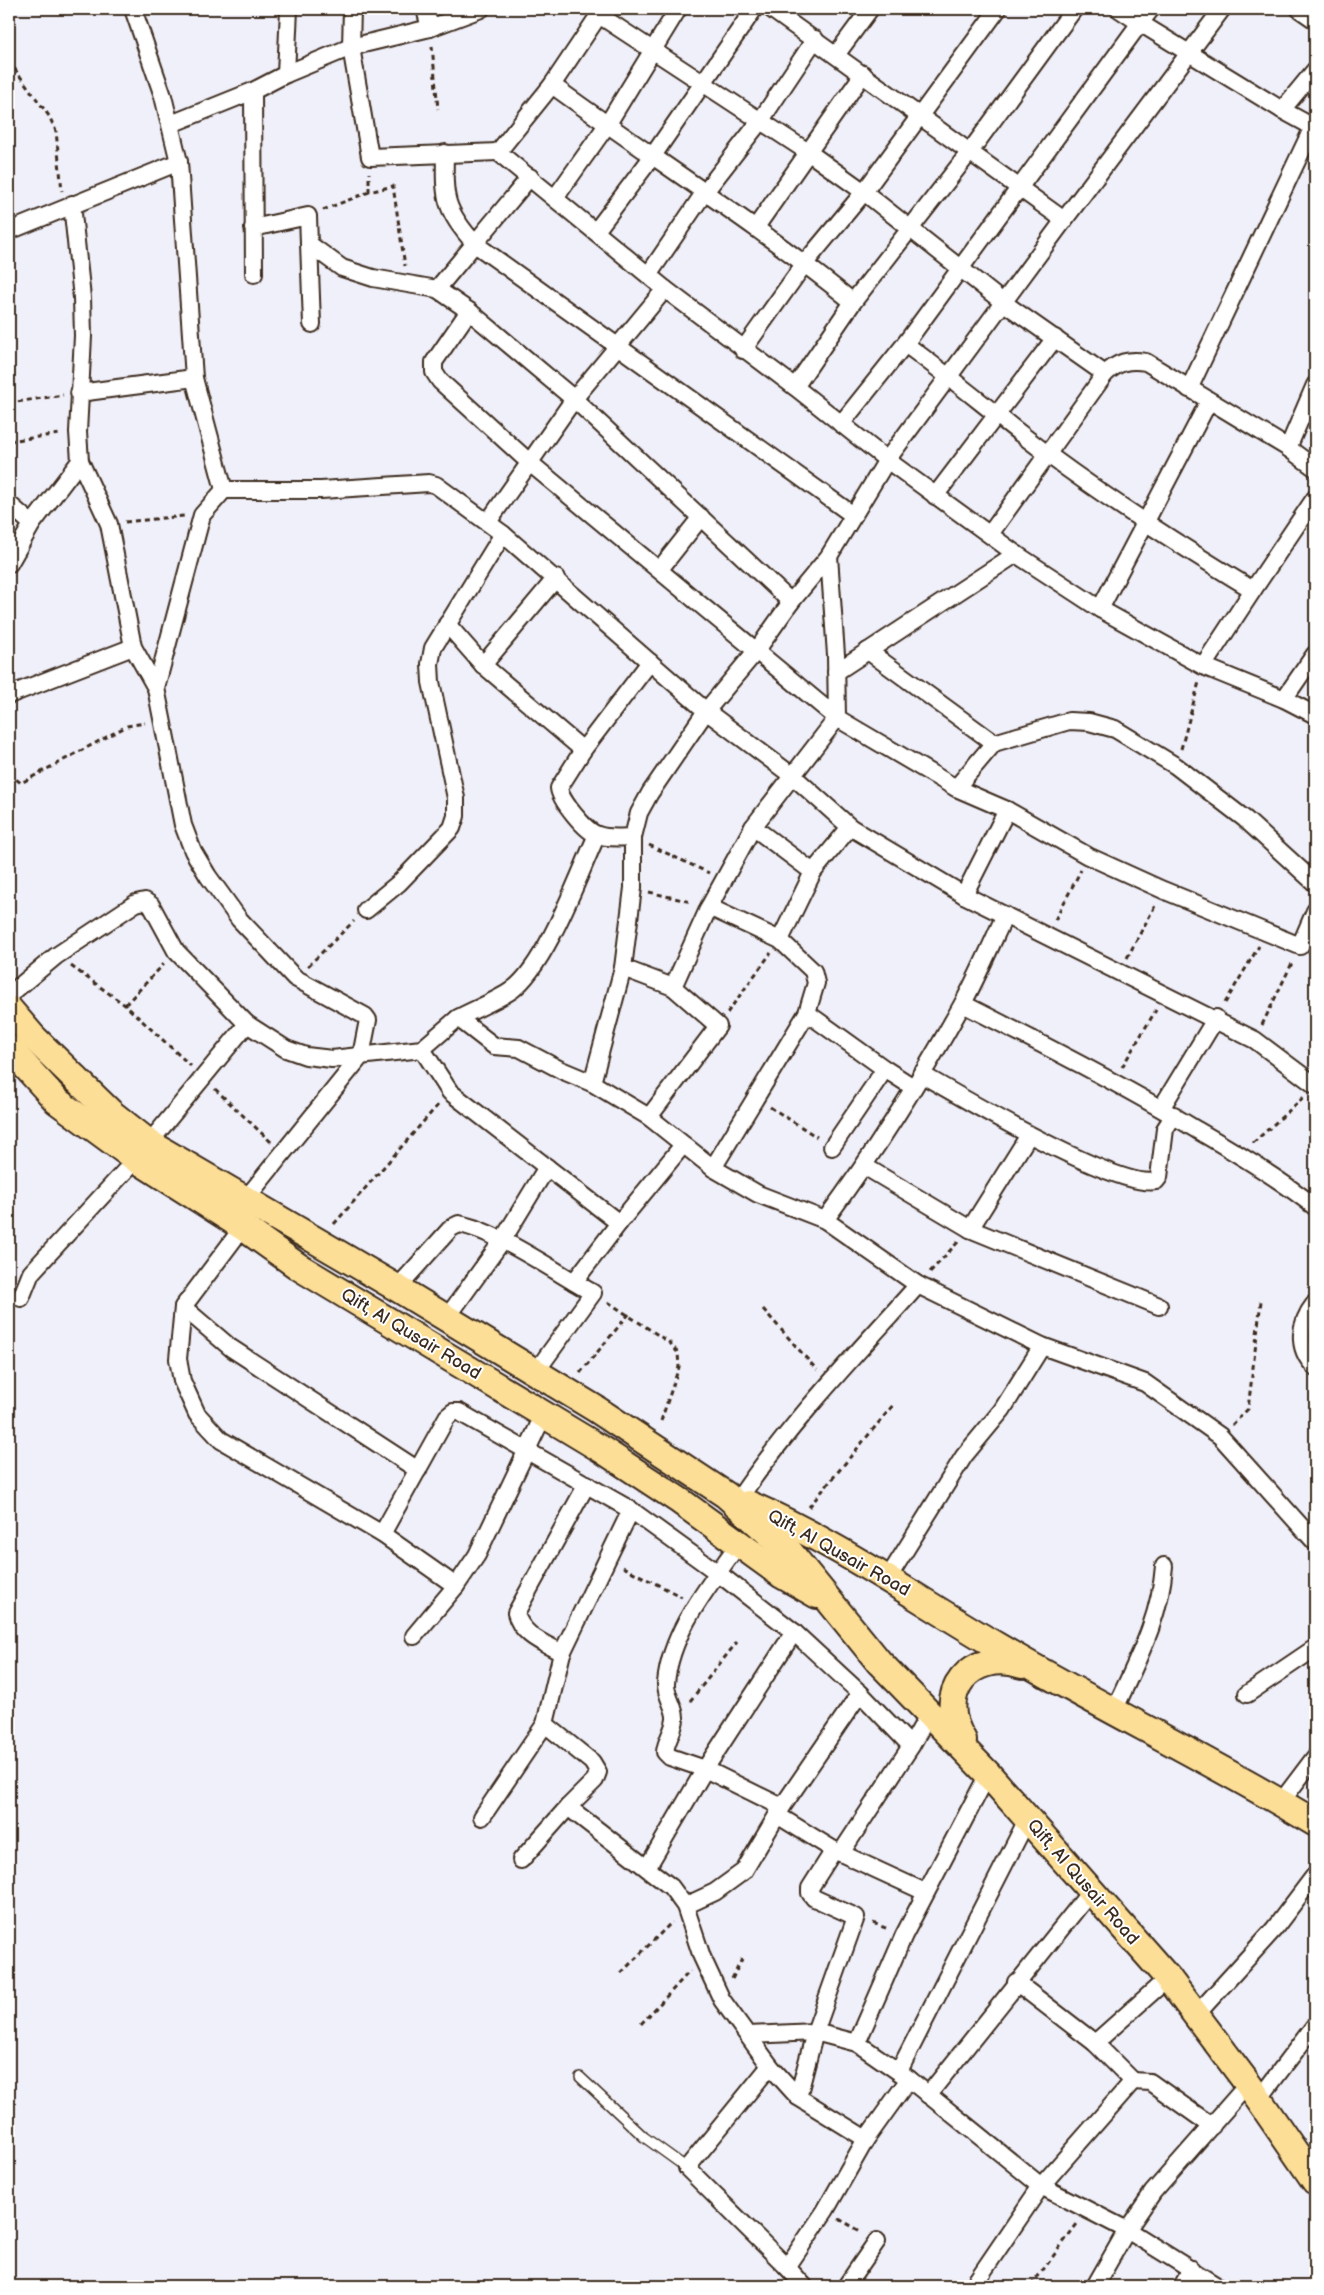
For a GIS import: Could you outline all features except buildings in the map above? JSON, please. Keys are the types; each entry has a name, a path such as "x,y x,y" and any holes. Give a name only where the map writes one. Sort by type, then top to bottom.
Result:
{"main road":[{"name":"Qift, Al Qusair Road","path":"9,1009 33,1037 111,1113 142,1151 243,1227 299,1267 544,1414 680,1501 782,1575 828,1601"},
{"name":"Qift, Al Qusair Road","path":"9,1048 57,1101 142,1151 245,1200 397,1288 651,1445 732,1498 794,1525 888,1578 998,1647 1281,1802 1315,1823"},
{"name":"Qift, Al Qusair Road","path":"732,1498 788,1550 880,1662 982,1767 1168,1978 1253,2092 1315,2181"},
{"path":"982,1767 958,1734 951,1715 953,1693 966,1674 984,1663 1007,1660 1047,1673"}],"street":[{"path":"133,9 171,124 179,162 194,378 224,490"},
{"path":"286,74 289,9"},
{"path":"352,9 351,47 370,157 498,152 665,289 743,350 795,387 887,460 1016,554 1100,609 1203,666 1284,699 1315,715"},
{"path":"425,9 430,28"},
{"path":"171,124 253,92 286,74 351,47 430,28 481,9"},
{"path":"555,198 607,125 678,9"},
{"path":"596,231 652,157 754,9"},
{"path":"771,9 1064,220"},
{"path":"836,54 870,9"},
{"path":"743,350 805,263 864,192 998,9"},
{"path":"795,387 853,302 908,228 969,153 1074,9"},
{"path":"1119,9 1188,54 1314,127 1189,389"},
{"path":"842,424 905,344 1151,9"},
{"path":"592,1083 623,968 633,888 634,837 639,813 650,793 706,711 757,650 791,602 829,556 887,460 1222,9"},
{"path":"1299,9 1315,20"},
{"path":"498,152 552,85 601,12 652,52 761,120 864,192 1004,303 1105,374"},
{"path":"649,274 704,193 761,120 815,39"},
{"path":"1282,110 1315,70"},
{"path":"756,227 863,74"},
{"path":"552,85 652,157 756,227 853,302"},
{"path":"253,92 254,274"},
{"path":"445,153 444,188 448,204 456,222 475,244 853,515"},
{"path":"9,231 179,162"},
{"path":"437,289 530,177"},
{"path":"68,206 82,298 83,336 78,432 80,461 109,524 132,647 156,688 184,825 193,851 208,876 239,919 295,978 367,1018 361,1056 245,1200"},
{"path":"253,228 308,216 312,324"},
{"path":"309,244 342,268 373,278 437,289 469,311 574,399 791,602"},
{"path":"488,522 574,399 665,289"},
{"path":"469,311 434,362 434,372 440,380 530,463 660,569 837,718 956,788 1007,810 1088,856 1163,890 1267,933 1300,946 1315,911"},
{"path":"936,496 1054,338"},
{"path":"905,344 949,375 1048,455 1146,524 1253,590"},
{"path":"990,534 1105,374 1116,364 1131,360 1146,362 1288,448 1315,468"},
{"path":"79,393 194,378"},
{"path":"1288,448 1315,385"},
{"path":"1100,609 1209,401"},
{"path":"9,564 32,524 80,461"},
{"path":"156,688 202,515 224,490 321,490 429,483 436,485 503,534 556,578 706,711 794,777 850,827 964,895 1216,1018 1255,1040 1312,1089"},
{"path":"1203,666 1315,498"},
{"path":"9,504 32,524"},
{"path":"660,569 701,517"},
{"path":"366,910 413,869 452,828 456,816 456,798 431,682 430,664 433,648 446,624 503,534"},
{"path":"836,672 1016,554"},
{"path":"673,987 709,907 753,827 794,777 837,718 829,556"},
{"path":"483,665 556,578"},
{"path":"446,624 483,665 583,750"},
{"path":"10,693 132,647"},
{"path":"868,651 994,743"},
{"path":"1284,699 1315,654"},
{"path":"634,837 597,835 567,808 559,794 558,788 583,750 650,662"},
{"path":"956,788 994,743 1069,721 1089,722 1115,729 1176,766 1245,818 1315,883"},
{"path":"964,895 1007,810"},
{"path":"753,827 813,872"},
{"path":"780,940 813,872 850,827"},
{"path":"9,995 56,956 136,903 145,901 151,905 176,951 248,1024 286,1049 306,1056 332,1059 422,1049 458,1018 512,989 531,970 545,947 597,835"},
{"path":"709,907 780,940 813,971 816,977 807,1013 713,1168"},
{"path":"824,1220 864,1166 963,1004 1005,915"},
{"path":"623,968 673,987 718,1026 649,1117"},
{"path":"963,1004 1113,1080 1168,1111 1240,1155 1315,1205"},
{"path":"807,1013 885,1069 917,1080 1029,1135 1110,1171 1136,1180 1151,1182 1156,1181 1159,1177 1168,1111 1216,1018"},
{"path":"458,1018 494,1046 520,1048 561,1070 592,1083 649,1117 713,1168 758,1194 824,1220 918,1285 1042,1346 1145,1383 1220,1436 1315,1542"},
{"path":"21,1298 31,1273 142,1151 248,1024"},
{"path":"422,1049 450,1092 619,1222"},
{"path":"832,1147 885,1069"},
{"path":"970,1229 1029,1135"},
{"path":"574,1282 619,1222 683,1145"},
{"path":"864,1166 970,1229 1159,1306"},
{"path":"446,1319 502,1241 547,1167"},
{"path":"397,1288 451,1228 459,1224 470,1226 502,1241 593,1293 535,1373"},
{"path":"243,1227 183,1307 178,1359 182,1382 197,1414 221,1440 382,1534 456,1586"},
{"path":"732,1498 755,1475 829,1384 918,1285"},
{"path":"1315,1303 1303,1324 1301,1337 1302,1347 1315,1367"},
{"path":"183,1307 231,1348 418,1470"},
{"path":"888,1578 964,1456 1002,1410 1042,1346"},
{"path":"382,1534 447,1417 453,1412 468,1416 631,1510 718,1574 794,1632 860,1693 911,1746"},
{"path":"414,1636 456,1586 477,1555 544,1414"},
{"path":"562,1654 526,1633 518,1623 516,1613 587,1484"},
{"path":"482,1816 545,1724 562,1654 609,1560 631,1510"},
{"path":"739,1543 697,1604 675,1644 665,1685 675,1719 666,1742 665,1752 670,1757 705,1769 779,1811 838,1851 925,1892"},
{"path":"1114,1711 1156,1616 1162,1591 1164,1566"},
{"path":"647,1868 705,1769 794,1632"},
{"path":"1247,1694 1315,1648"},
{"path":"685,1906 715,1892 744,1870 779,1811 860,1693"},
{"path":"798,2096 815,2032 856,1917 814,1898 810,1893 810,1888 911,1746 930,1712"},
{"path":"521,1860 595,1780 598,1772 592,1762 545,1724"},
{"path":"1281,1802 1315,1757"},
{"path":"857,2043 904,1935 982,1767"},
{"path":"568,1807 671,1887 685,1906 702,1957 722,2000 770,2066 798,2096 866,2139"},
{"path":"787,2267 826,2211 904,2075 1028,1818"},
{"path":"1196,2015 1274,1929 1315,1875"},
{"path":"928,2095 1016,1982 1091,1891"},
{"path":"1096,2042 1168,1978"},
{"path":"1016,1982 1096,2042 1133,2081 1150,2082 1212,2126"},
{"path":"1095,2286 1127,2230 1153,2192 1212,2126 1253,2092 1315,2025"},
{"path":"748,2035 815,2032 857,2043 904,2075 1041,2186 1086,2211 1127,2230 1217,2286"},
{"path":"770,2066 687,2168 804,2286"},
{"path":"973,2286 1041,2186 1133,2081"},
{"path":"846,2286 877,2241"},
{"path":"1182,2286 1192,2269"}],"lane":[{"path":"580,2077 644,2137 687,2168"}],"path":[{"path":"430,28 438,109"},
{"path":"9,61 50,116 56,131 68,206"},
{"path":"308,216 369,192 393,186 408,284"},
{"path":"9,403 79,393"},
{"path":"9,441 78,432"},
{"path":"109,524 202,515"},
{"path":"1176,766 1203,666"},
{"path":"9,774 21,783 127,726 162,720"},
{"path":"634,837 723,880"},
{"path":"1047,936 1088,856"},
{"path":"633,888 709,907"},
{"path":"1120,972 1163,890"},
{"path":"295,978 366,910"},
{"path":"1216,1018 1267,933"},
{"path":"718,1026 780,940"},
{"path":"1255,1040 1300,946"},
{"path":"125,1006 176,951"},
{"path":"56,956 125,1006 283,1153"},
{"path":"1113,1080 1166,995"},
{"path":"1240,1155 1312,1089"},
{"path":"318,1242 450,1092"},
{"path":"756,1098 832,1147"},
{"path":"918,1285 970,1229"},
{"path":"593,1293 629,1314 670,1343 678,1353 679,1367 668,1405 651,1445"},
{"path":"1220,1436 1248,1409 1261,1301"},
{"path":"763,1309 829,1384"},
{"path":"564,1392 629,1314"},
{"path":"794,1525 894,1404"},
{"path":"609,1560 697,1604"},
{"path":"675,1719 737,1642"},
{"path":"621,1973 658,1938 685,1906"},
{"path":"856,1917 904,1935"},
{"path":"641,2024 702,1957"},
{"path":"826,2211 877,2241"},
{"path":"1031,2286 1086,2211"}]}
